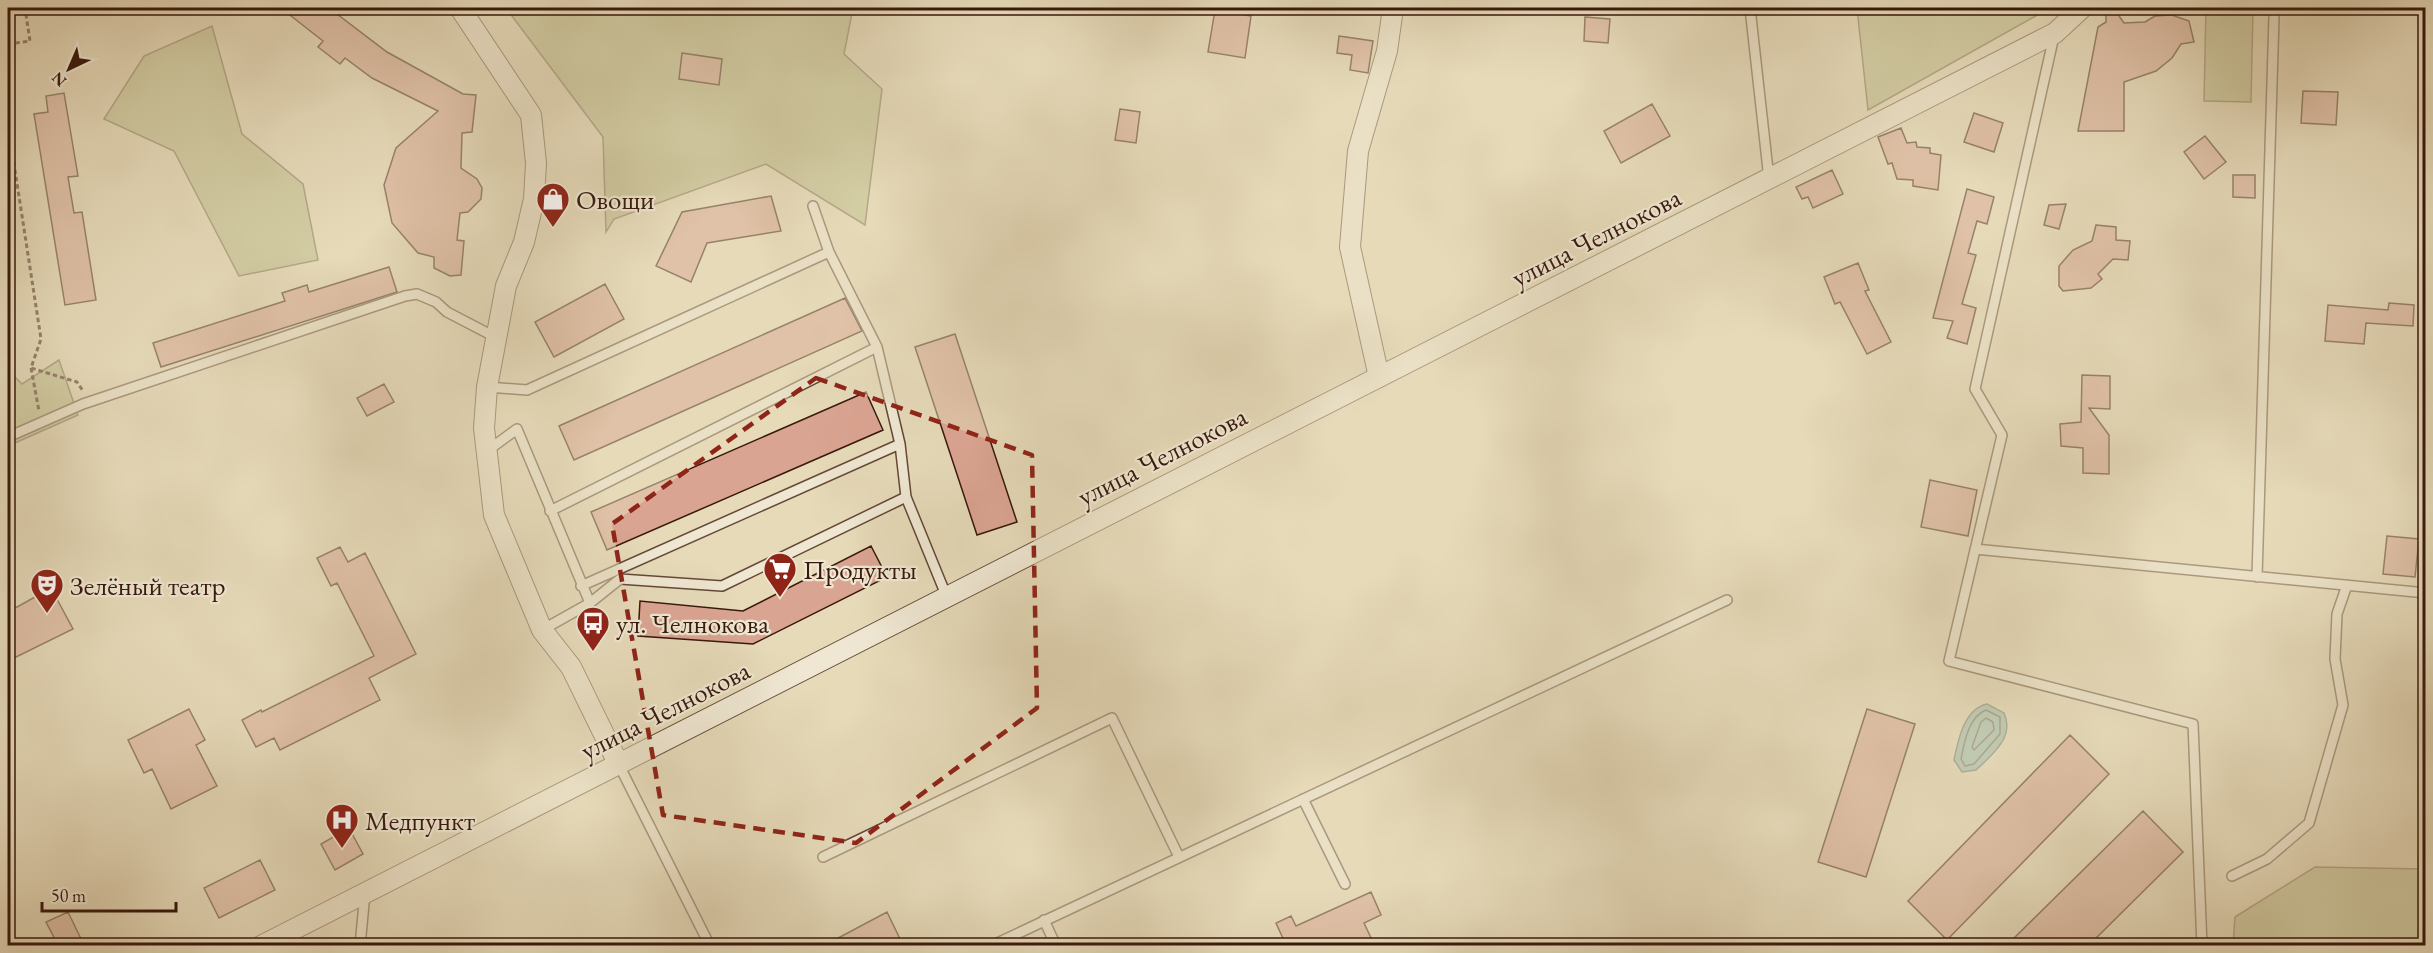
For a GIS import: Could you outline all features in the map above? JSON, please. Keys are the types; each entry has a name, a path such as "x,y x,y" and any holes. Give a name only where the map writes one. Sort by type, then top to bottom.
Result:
{"street":[{"path":"460,8 531,115 534,144 534,200 524,242 507,286 487,387 485,452 494,515 542,630 571,667 619,765"},
{"path":"1379,377 1350,248 1359,151 1387,51 1393,8"},
{"name":"улица Челнокова","path":"261,945 2055,33 2082,8"}],"lane":[{"path":"1750,8 1769,179"},
{"path":"2257,577 2274,17"},
{"path":"2055,33 1975,389 2002,435 1949,661 2193,724 2202,945"},
{"path":"813,206 829,252 877,347 900,444 906,497 946,595"},
{"path":"487,387 527,390 829,252"},
{"path":"8,437 90,401 417,294 436,302 447,312 497,338"},
{"path":"550,511 877,347"},
{"path":"485,452 517,429 580,586 590,603"},
{"path":"580,586 900,444"},
{"path":"542,630 590,603 620,579 723,586 906,497"},
{"path":"1975,549 2426,593"},
{"path":"2232,876 2267,860 2309,823 2343,705 2336,659 2337,614 2347,585"},
{"path":"991,945 1726,600"},
{"path":"823,857 1112,718 1179,857"},
{"path":"619,765 710,945"},
{"path":"1304,799 1345,884"},
{"path":"360,945 365,893"},
{"path":"1044,920 1056,945"}],"path":[{"path":"8,44 30,41 25,8"},
{"path":"8,125 41,339 31,368 41,421"},
{"path":"31,368 77,382 90,401"}],"highlighted area":[{"path":"816,378 1032,455 1037,708 856,843 663,815 612,524"}],"green space":[{"path":"506,8 853,8 844,54 882,89 865,225 766,164 614,219 606,232 603,137"},
{"path":"1857,8 2050,8 1868,110"},
{"path":"2206,8 2253,9 2251,102 2204,101"},
{"path":"212,26 242,134 303,184 318,260 239,276 174,151 104,119 144,56"},
{"path":"59,360 78,415 8,446 8,370 22,384"},
{"path":"2315,867 2425,869 2425,945 2233,945 2235,917"}],"water":[{"path":"1987,704 2004,713 2007,730 1995,752 1976,770 1962,772 1954,760 1963,726 1973,712"}],"building":[{"path":"281,8 329,8 387,52 463,94 476,95 472,132 462,133 461,168 477,179 482,188 481,199 468,212 460,213 457,240 464,241 461,275 450,276 434,268 434,257 418,253 392,223 384,185 396,148 438,111 372,78 345,58 340,64 318,47 323,41"},
{"path":"1215,10 1251,16 1245,58 1208,52"},
{"path":"2106,13 2117,13 2124,23 2145,22 2155,16 2172,15 2189,21 2194,42 2181,44 2172,58 2156,71 2124,82 2124,131 2078,131 2098,27 2106,22"},
{"path":"1585,17 1610,19 1608,43 1584,41"},
{"path":"1339,36 1373,41 1368,73 1350,70 1352,55 1337,53"},
{"path":"682,53 722,59 719,85 679,79"},
{"path":"2303,91 2338,92 2336,125 2301,123"},
{"path":"64,93 78,176 68,177 74,213 82,212 96,300 65,305 34,114 48,112 46,96"},
{"path":"1652,104 1670,136 1621,163 1604,131"},
{"path":"1120,109 1140,112 1136,143 1115,140"},
{"path":"1974,113 2003,123 1994,152 1964,142"},
{"path":"1901,128 1907,143 1916,142 1917,147 1930,148 1930,153 1941,155 1938,190 1913,186 1913,180 1897,179 1892,163 1888,164 1878,137"},
{"path":"2205,136 2226,162 2204,179 2184,152"},
{"path":"1832,170 1843,194 1813,208 1808,197 1802,199 1796,187"},
{"path":"2233,175 2255,175 2255,198 2233,197"},
{"path":"1967,189 1994,197 1987,224 1977,221 1968,253 1976,255 1962,304 1976,308 1967,344 1947,338 1953,321 1933,318"},
{"path":"771,196 781,231 707,243 691,282 656,266 682,212"},
{"path":"2066,204 2059,229 2044,225 2049,205"},
{"path":"2096,225 2116,227 2116,240 2130,241 2128,260 2113,259 2098,274 2102,279 2091,288 2063,291 2059,286 2059,266 2073,250 2092,241"},
{"path":"1858,263 1869,290 1865,291 1891,342 1867,354 1840,302 1835,304 1824,277"},
{"path":"389,267 397,292 161,367 153,343 285,301 282,293 307,285 309,292"},
{"path":"605,284 624,319 554,357 535,322"},
{"path":"845,298 862,331 574,460 559,426"},
{"path":"2389,303 2414,305 2413,326 2366,323 2364,344 2325,341 2328,305 2388,310"},
{"path":"955,334 1017,522 977,535 915,347"},
{"path":"2082,375 2110,376 2110,409 2089,408 2109,435 2109,474 2083,473 2083,448 2061,446 2060,424 2081,422"},
{"path":"384,384 394,402 367,416 357,398"},
{"path":"866,392 883,430 607,550 591,512"},
{"path":"1930,480 1977,490 1968,536 1921,527"},
{"path":"2387,536 2419,539 2415,577 2383,574"},
{"path":"871,546 887,577 753,644 638,636 640,601 743,611"},
{"path":"340,547 348,562 365,553 416,654 369,678 380,700 280,750 274,738 256,747 242,720 374,656 337,583 331,586 317,558"},
{"path":"51,588 73,629 8,661 8,612"},
{"path":"189,709 205,740 196,745 217,786 171,809 152,769 144,773 128,740"},
{"path":"1867,709 1915,724 1866,877 1818,862"},
{"path":"2070,735 2109,774 1947,940 1908,901"},
{"path":"2143,811 2183,852 2089,945 2007,945"},
{"name":"Медпункт","path":"349,828 363,854 335,870 321,844"},
{"path":"260,860 275,890 219,918 204,888"},
{"path":"1371,892 1381,915 1364,923 1373,942 1365,945 1286,945 1276,923 1291,916 1296,926"},
{"path":"68,912 84,945 58,945 46,922"},
{"path":"887,912 901,941 893,945 825,945"}],"place":[{"name":"Овощи","path":"553,228"},
{"name":"Продукты","path":"780,598"},
{"name":"Зелёный театр","path":"47,614"},
{"name":"ул. Челнокова","path":"593,652"},
{"name":"Медпункт","path":"342,849"}]}
